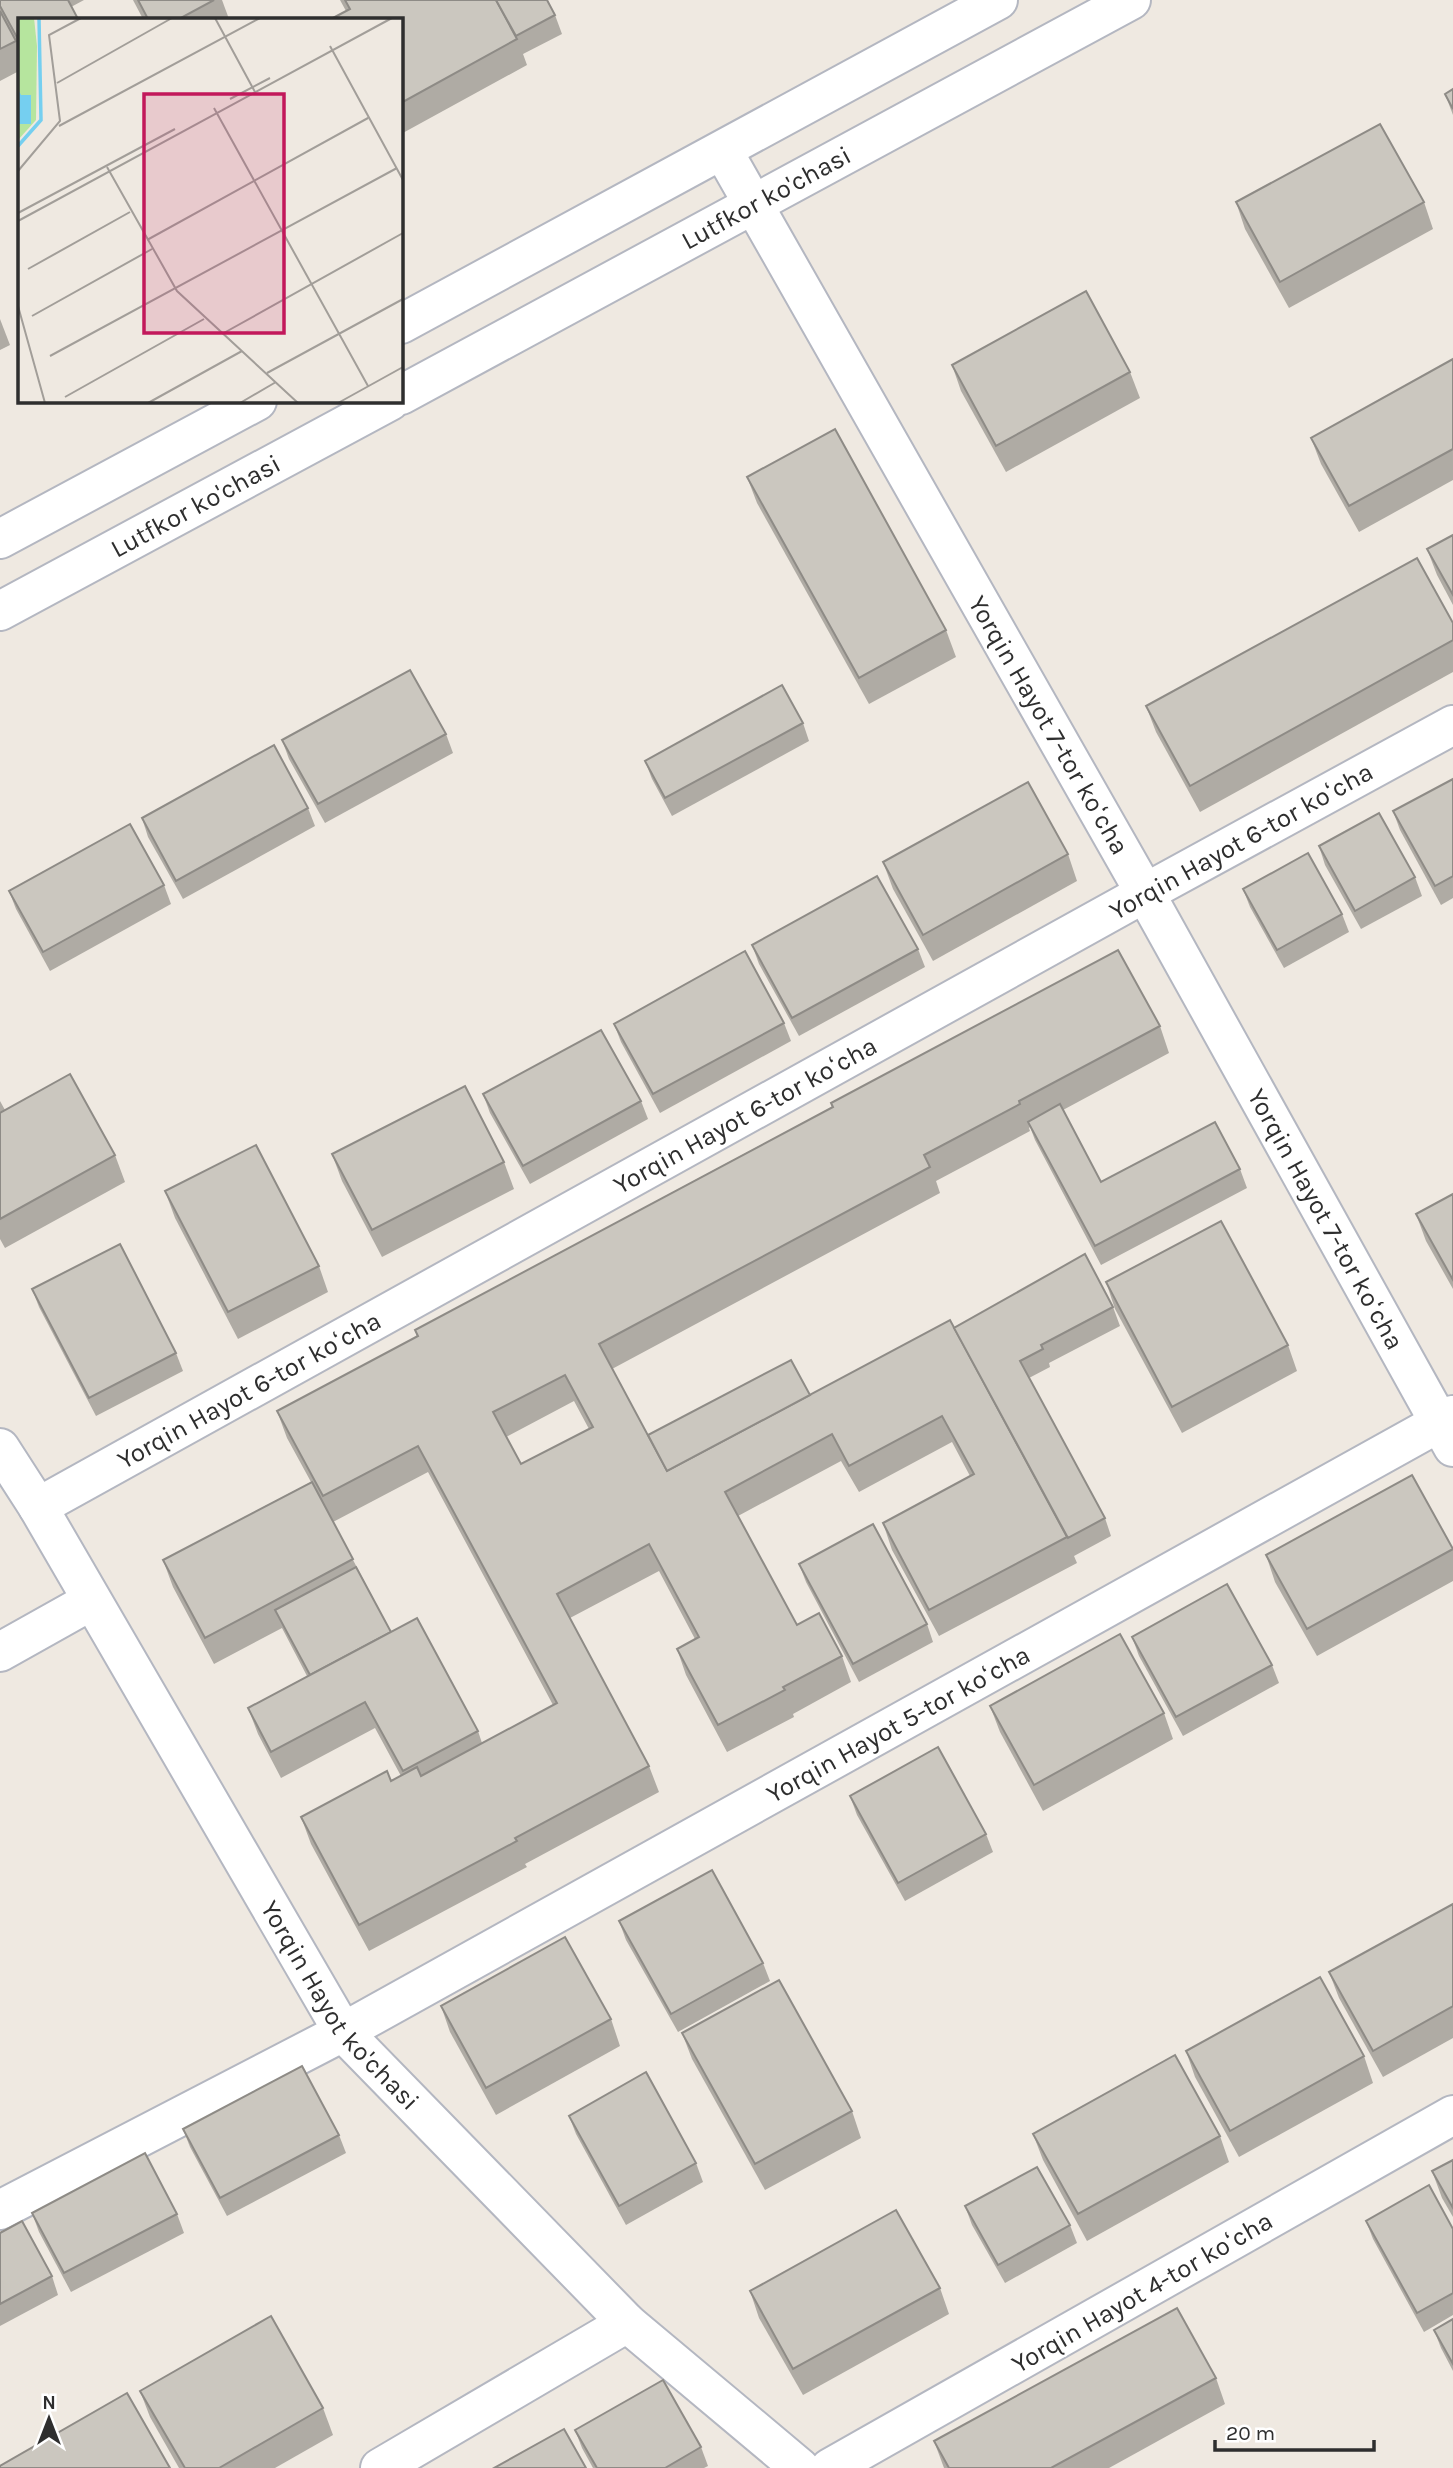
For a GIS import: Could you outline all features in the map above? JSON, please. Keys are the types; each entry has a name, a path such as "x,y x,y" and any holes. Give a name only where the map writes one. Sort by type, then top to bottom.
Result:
{"street":[{"path":"402,323 999,0"},
{"name":"Lutfkor ko'chasi","path":"402,394 1131,0"},
{"name":"Yorqin Hayot 7-tor koʻcha","path":"723,151 1449,1428"},
{"path":"0,539 255,402"},
{"name":"Lutfkor ko'chasi","path":"0,611 388,402"},
{"name":"Yorqin Hayot 6-tor koʻcha","path":"38,1507 1453,725"},
{"name":"Yorqin Hayot 5-tor koʻcha","path":"0,2210 343,2032 1449,1428"},
{"name":"Yorqin Hayot ko'chasi","path":"0,1448 38,1507 343,2032 627,2323 800,2468"},
{"path":"0,1651 91,1601"},
{"name":"Yorqin Hayot 4-tor koʻcha","path":"830,2468 1453,2115"},
{"path":"380,2468 627,2323"}],"building":[{"path":"0,0 68,0 77,18 18,18 18,39 0,6"},
{"path":"138,0 214,0 181,18 147,18"},
{"path":"345,0 496,0 517,39 402,102 402,18 333,18 350,9"},
{"path":"496,0 547,0 555,15 516,36"},
{"path":"0,11 16,41 0,49"},
{"path":"1453,89 1453,109 1445,94"},
{"path":"1380,124 1424,202 1280,282 1236,202"},
{"path":"1086,291 1130,372 996,446 952,365"},
{"path":"1453,359 1453,449 1349,506 1311,438"},
{"path":"835,429 946,630 859,678 747,477"},
{"path":"1453,535 1453,595 1427,549"},
{"path":"1417,558 1453,623 1453,640 1190,786 1146,706"},
{"path":"410,670 446,734 318,804 282,740"},
{"path":"782,685 803,723 665,798 645,761"},
{"path":"274,745 308,808 176,881 142,818"},
{"path":"1453,779 1453,876 1435,886 1393,811"},
{"path":"1028,782 1068,854 923,935 883,862"},
{"path":"1379,813 1415,877 1355,911 1319,846"},
{"path":"130,824 164,885 43,952 9,891"},
{"path":"1308,853 1342,914 1277,950 1243,889"},
{"path":"877,876 918,949 792,1018 752,945"},
{"path":"1118,950 1160,1026 924,1155 930,1167 599,1344 667,1471 950,1320 1067,1537 929,1610 883,1523 974,1474 942,1416 849,1466 832,1434 725,1492 797,1625 819,1613 842,1656 718,1725 677,1649 699,1637 649,1544 557,1594 649,1766 515,1838 517,1841 359,1925 301,1817 387,1771 391,1781 417,1767 421,1776 557,1703 418,1446 323,1496 277,1411 418,1336 415,1330 833,1107 831,1103","holes":["565,1375 593,1427 521,1464 493,1412"]},
{"path":"745,951 784,1023 653,1094 614,1024"},
{"path":"601,1030 641,1101 523,1166 483,1094"},
{"path":"70,1074 115,1155 0,1219 0,1113"},
{"path":"465,1086 504,1162 372,1230 332,1154"},
{"path":"1060,1104 1101,1182 1215,1122 1240,1169 1095,1246 1028,1122"},
{"path":"256,1145 319,1266 228,1312 165,1191"},
{"path":"1453,1194 1453,1280 1416,1214"},
{"path":"1221,1221 1288,1345 1172,1407 1106,1282"},
{"path":"120,1244 176,1353 89,1398 32,1289"},
{"path":"1085,1254 1113,1307 1041,1345 1043,1349 1020,1361 1105,1518 1068,1538 954,1328"},
{"path":"791,1360 810,1395 667,1471 648,1435"},
{"path":"1412,1475 1453,1549 1307,1629 1266,1555"},
{"path":"312,1482 353,1559 205,1638 163,1560"},
{"path":"873,1524 927,1624 853,1664 799,1564"},
{"path":"356,1567 391,1632 310,1675 275,1610"},
{"path":"1227,1584 1272,1665 1176,1717 1132,1637"},
{"path":"417,1618 478,1731 403,1771 365,1702 271,1752 248,1708"},
{"path":"1120,1634 1164,1713 1034,1785 990,1706"},
{"path":"938,1747 986,1834 898,1883 850,1796"},
{"path":"712,1870 763,1963 671,2014 619,1921"},
{"path":"1453,1904 1453,2006 1373,2051 1329,1972"},
{"path":"565,1937 611,2019 486,2088 441,2006"},
{"path":"1320,1977 1364,2056 1230,2131 1186,2051"},
{"path":"779,1980 852,2111 755,2164 682,2033"},
{"path":"1175,2055 1220,2136 1078,2214 1033,2134"},
{"path":"302,2066 339,2135 220,2198 183,2129"},
{"path":"646,2072 696,2163 619,2206 569,2116"},
{"path":"145,2153 177,2214 64,2273 32,2213"},
{"path":"1453,2160 1453,2208 1432,2171"},
{"path":"1037,2167 1070,2225 998,2265 965,2206"},
{"path":"1429,2185 1453,2229 1453,2293 1417,2313 1366,2221"},
{"path":"896,2210 940,2288 793,2369 750,2291"},
{"path":"22,2221 52,2276 0,2304 0,2233"},
{"path":"1177,2308 1216,2378 1051,2468 949,2468 934,2441"},
{"path":"271,2316 323,2408 219,2468 185,2468 140,2391"},
{"path":"1453,2319 1453,2364 1434,2330"},
{"path":"663,2380 701,2447 665,2468 597,2468 575,2430"},
{"path":"127,2393 170,2468 0,2468 0,2466"},
{"path":"564,2429 586,2468 494,2468"}]}
